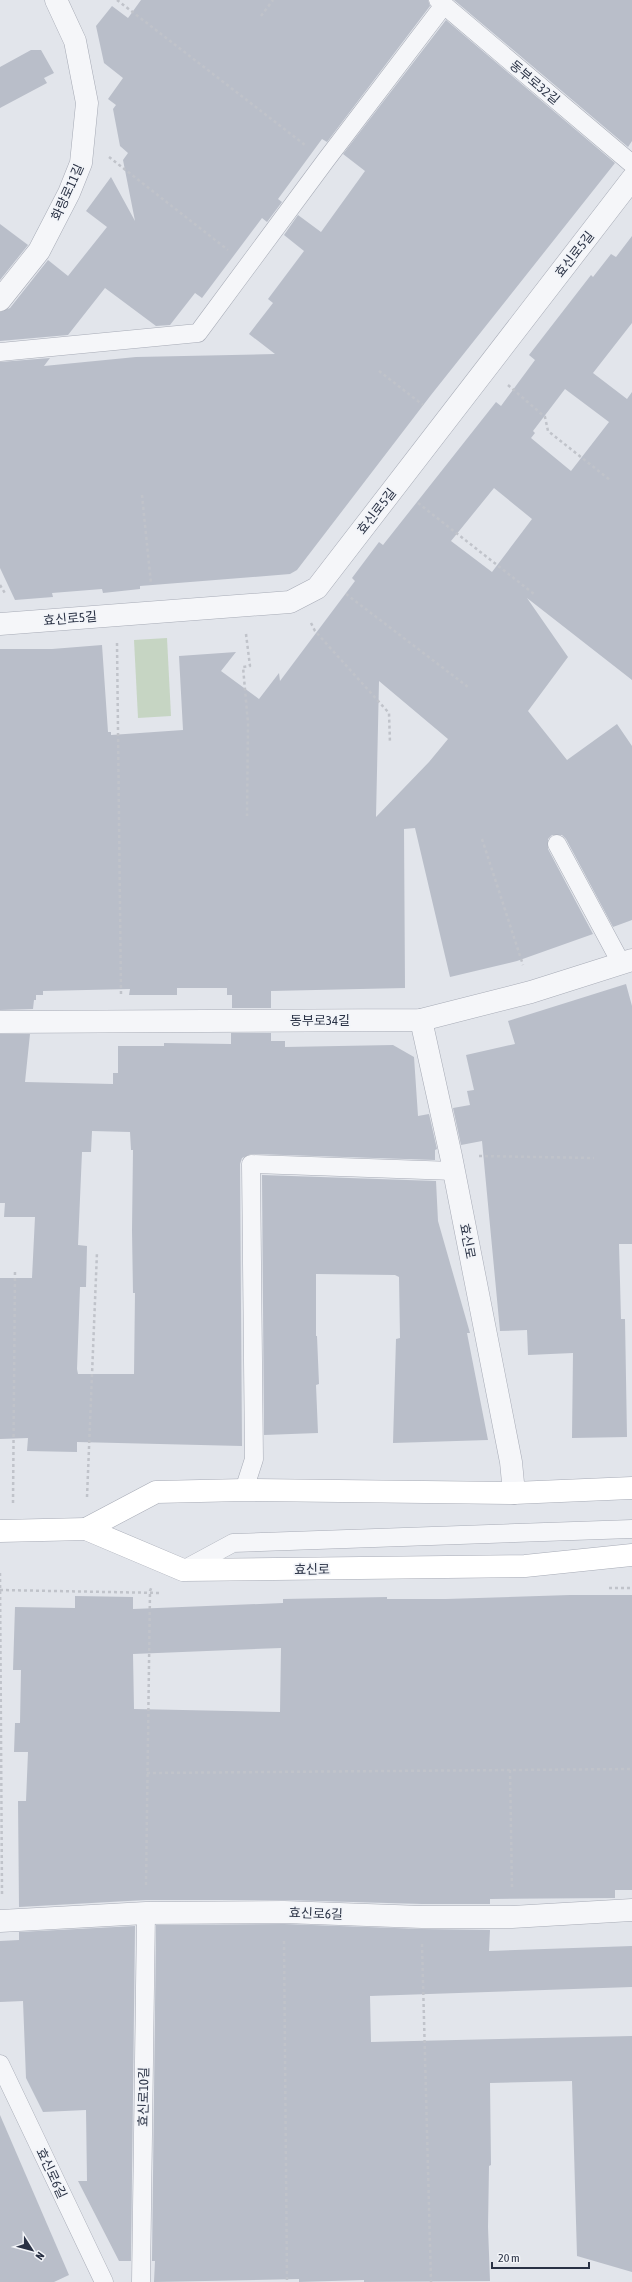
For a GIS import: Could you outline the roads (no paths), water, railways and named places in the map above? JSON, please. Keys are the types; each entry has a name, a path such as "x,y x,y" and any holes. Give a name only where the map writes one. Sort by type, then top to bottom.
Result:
{"main road":[{"path":"86,1529 156,1492 244,1490 514,1493 632,1488"},
{"name":"효신로","path":"6,1532 86,1529 173,1566 525,1566 632,1555"}],"street":[{"name":"화랑로11길","path":"0,300 39,251 69,194 81,163 87,103 75,41 56,0"},
{"name":"효신로5길","path":"0,624 290,602 317,588 487,368 625,201 632,179"},
{"name":"동부로34길","path":"0,1022 421,1020 531,992 626,962"},
{"name":"효신로","path":"421,1020 453,1163 511,1462 514,1493"},
{"name":"효신로6길","path":"1,1920 146,1913 284,1912 422,1917 512,1917 632,1910"}],"lane":[{"path":"0,352 198,333 249,266 441,3"},
{"name":"동부로32길","path":"441,3 632,164"},
{"path":"557,844 626,962"},
{"path":"244,1490 254,1459 251,1164 453,1163"},
{"path":"173,1566 232,1543 632,1529"},
{"name":"효신로10길","path":"141,2282 146,1913"},
{"name":"효신로6길","path":"0,2064 104,2282"}]}
